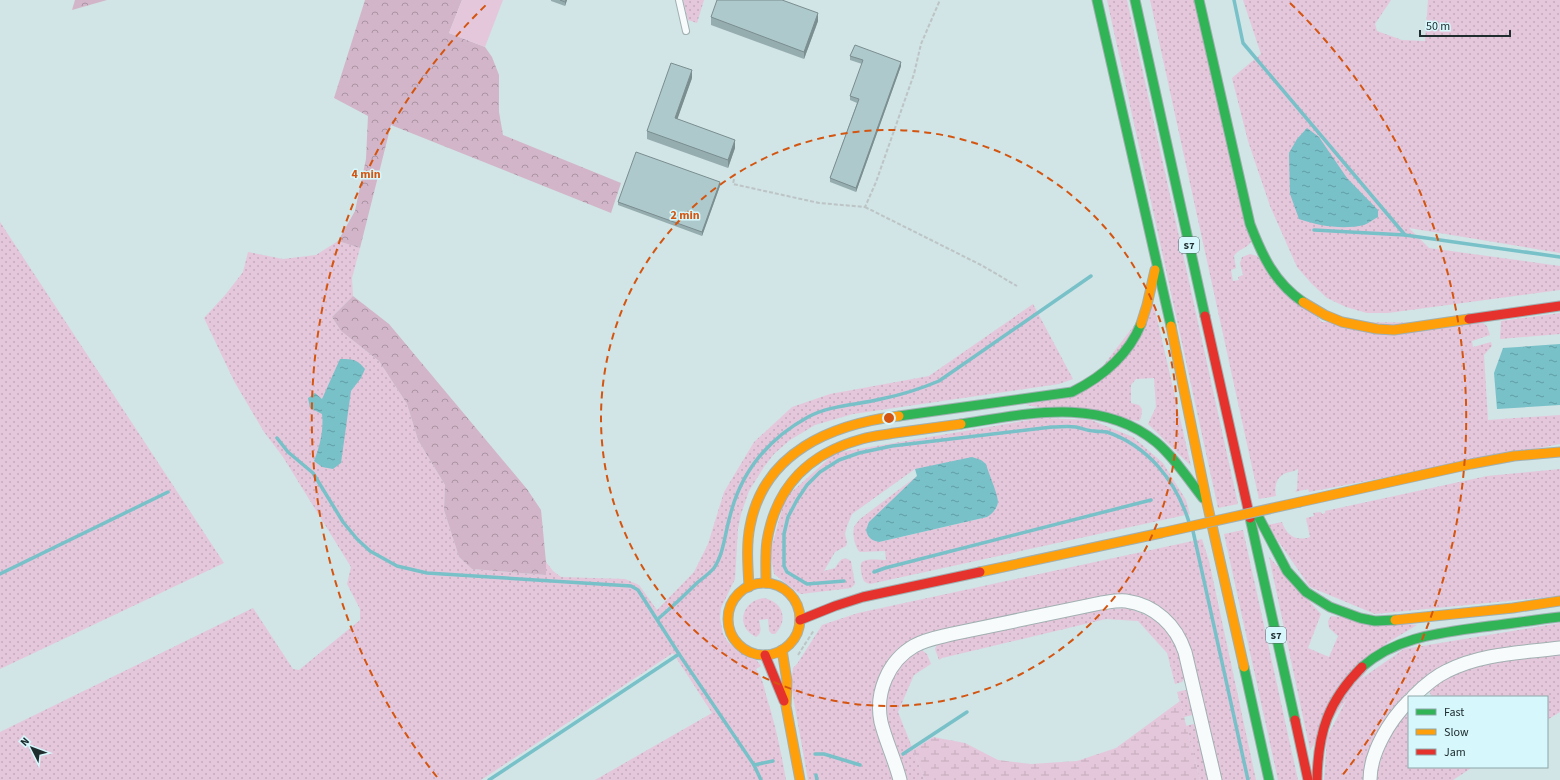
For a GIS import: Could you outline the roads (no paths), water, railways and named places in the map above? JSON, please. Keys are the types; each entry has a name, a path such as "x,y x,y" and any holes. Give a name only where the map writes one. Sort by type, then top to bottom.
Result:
{"main road":[{"path":"1097,0 1178,356 1207,503 1269,780"},
{"name":"S7","path":"1135,0 1308,780"},
{"path":"1199,0 1250,224 1262,254 1271,271 1292,296 1327,316 1355,325 1379,330 1394,330 1560,306"},
{"path":"748,587 748,545 750,525 754,510 760,494 768,480 780,465 794,452 816,438 834,430 876,419 1006,402 1072,392 1082,388 1113,366 1129,349 1144,316 1156,264"},
{"path":"766,583 767,540 772,516 781,494 798,473 811,462 840,445 864,438 1041,412 1070,411 1088,413 1122,422 1151,437 1170,455 1207,503"},
{"path":"800,620 863,597 1471,464 1514,456 1560,452"},
{"path":"1244,490 1287,571 1306,592 1316,599 1347,614 1375,621 1399,620 1513,608 1560,601"},
{"path":"766,583 783,588 799,601 800,620 796,636 788,646 782,650 765,655 746,650 736,641 730,629 729,616 732,604 739,594 748,587 766,583"},
{"path":"823,600 863,597"},
{"path":"1317,780 1322,729 1330,708 1350,677 1378,654 1402,643 1429,635 1560,617"},
{"path":"782,650 787,681 786,706"},
{"path":"765,655 786,706 800,780"}],"street":[{"path":"900,780 881,720 880,700 882,690 890,670 904,654 922,643 952,634 1101,603 1126,601 1147,607 1157,613 1169,623 1181,640 1215,780"},
{"path":"1414,696 1425,685 1446,671 1467,662 1504,654 1560,648"},
{"path":"1370,780 1370,773 1379,743 1391,722 1408,702"}],"lane":[{"path":"678,0 686,31"}],"water":[{"path":"1307,128 1319,137 1347,178 1378,210 1378,217 1364,225 1348,227 1315,224 1299,219 1290,194 1289,153 1297,139"},
{"path":"1560,344 1560,405 1497,409 1494,373 1503,348"},
{"path":"340,359 354,360 365,369 361,378 351,391 341,463 333,469 322,467 314,461 321,438 322,414 310,408 308,398 315,393 322,399"},
{"path":"972,457 981,460 986,464 998,498 997,505 991,514 987,517 879,542 869,537 866,530 869,522 917,476 915,469"}],"waterway":[{"path":"1234,0 1243,43 1405,235"},
{"path":"1314,230 1405,235 1560,257"},
{"path":"658,619 714,568 720,556 730,516 741,485 758,458 780,436 816,413 896,396 939,381 1091,276"},
{"path":"844,581 807,584 787,572 784,566 784,534 788,517 807,485 820,472 839,460 859,453 892,446 1052,427 1078,427 1092,431 1107,432 1122,438 1148,456 1168,479 1189,522"},
{"path":"277,438 288,452 313,473 343,522 357,539 370,551 397,566 427,573 631,586 638,590 754,765 761,780"},
{"path":"0,574 168,492"},
{"path":"874,572 1151,500"},
{"path":"1193,531 1248,780"},
{"path":"489,780 679,654"},
{"path":"903,754 967,712"},
{"path":"815,754 824,754 860,765"},
{"path":"754,765 773,761"},
{"path":"816,775 817,780"}]}
